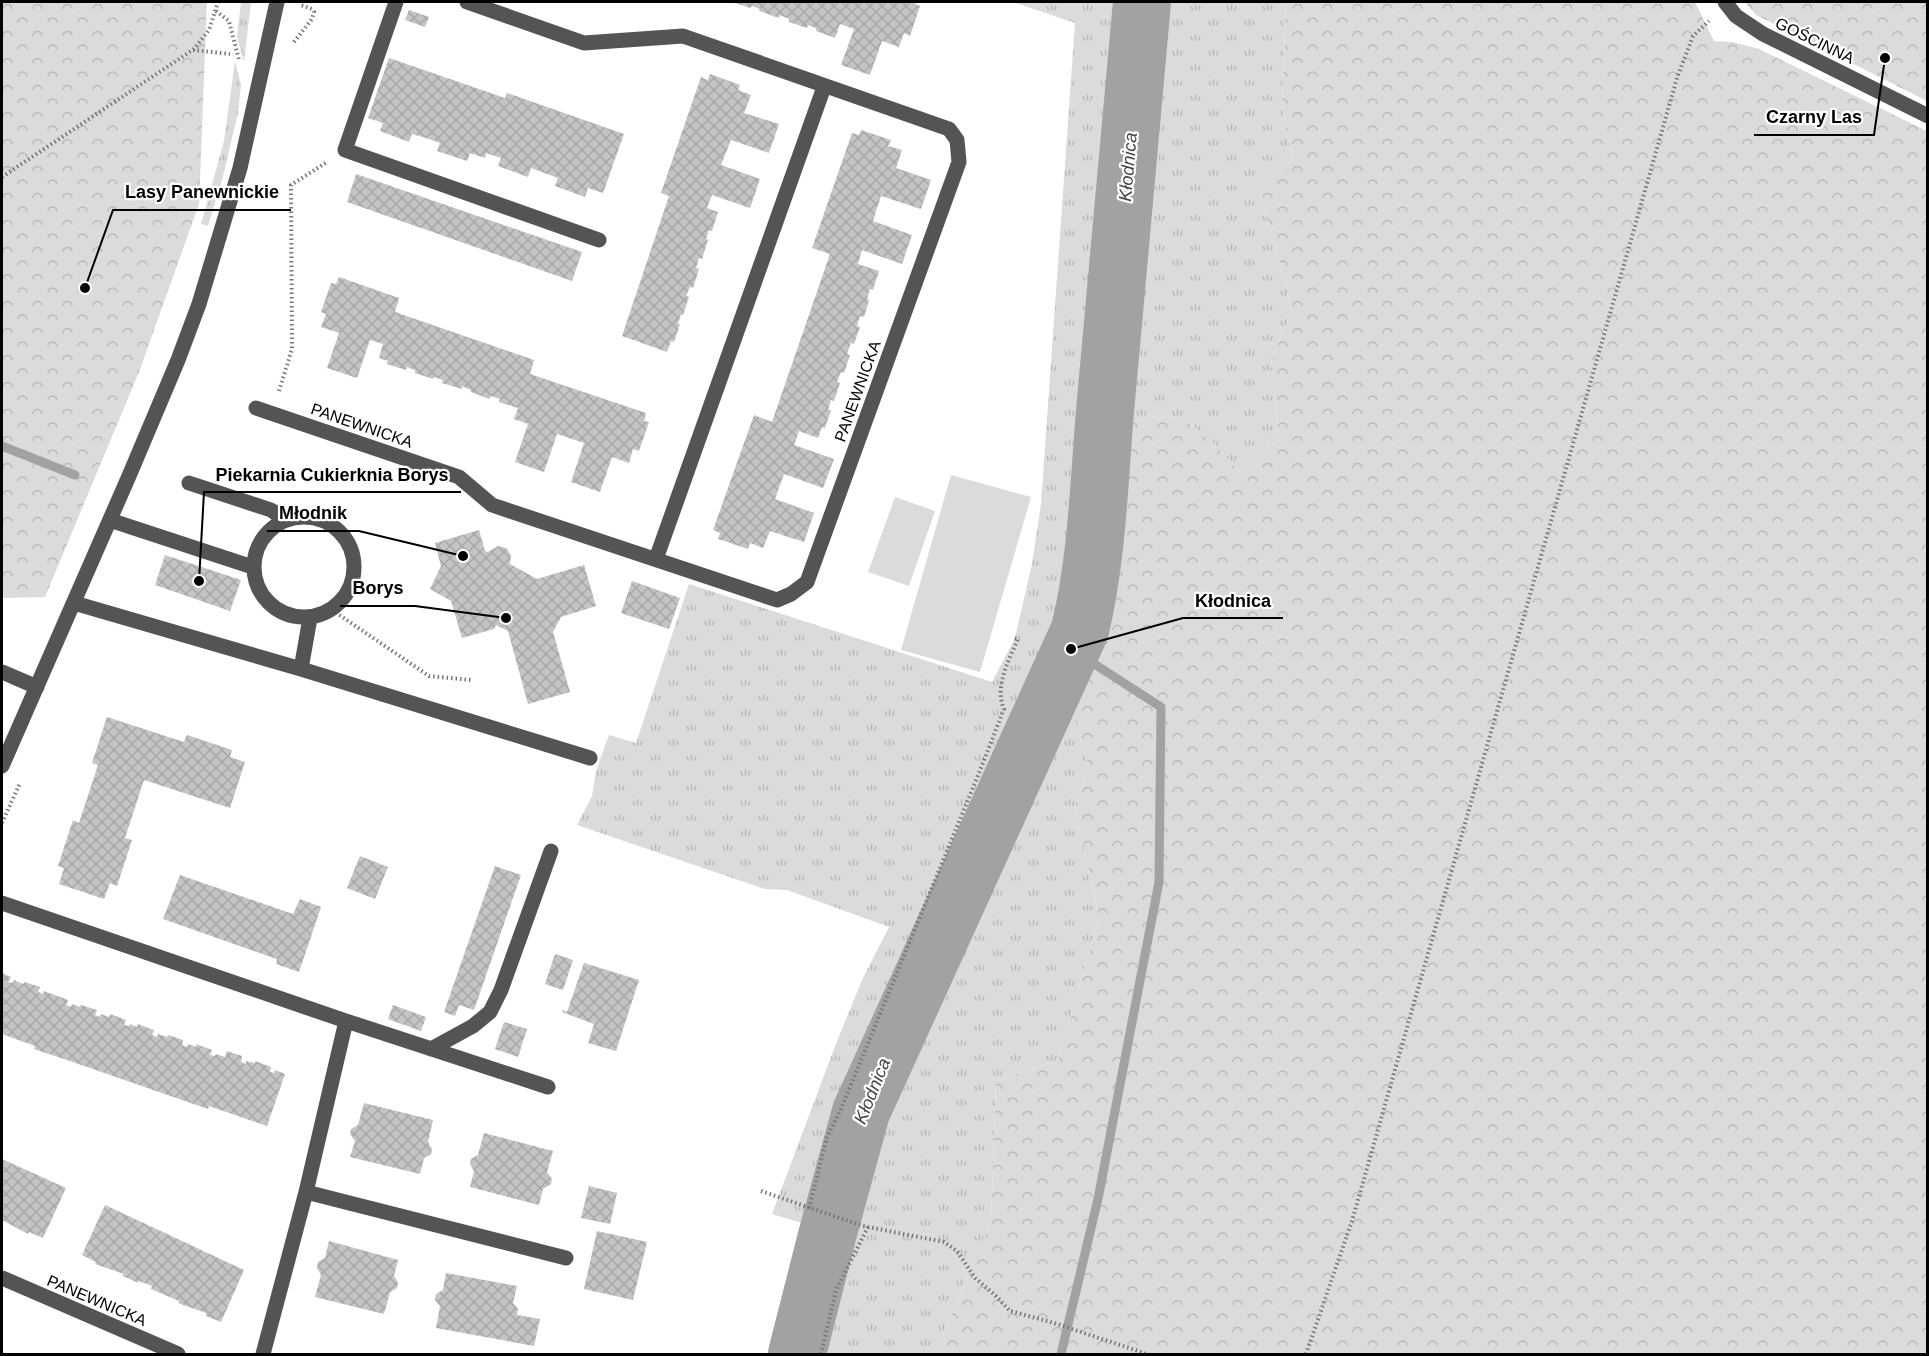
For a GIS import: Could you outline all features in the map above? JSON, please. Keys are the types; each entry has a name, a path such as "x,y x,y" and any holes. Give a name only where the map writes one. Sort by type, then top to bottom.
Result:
{"street":[{"path":"2,766 178,360 206,282 240,168 277,2"},
{"path":"396,2 345,150 599,240"},
{"name":"PANEWNICKA","path":"256,408 459,477 492,505 777,600 791,594 807,582 959,162 957,140 949,129 683,36 584,43 467,2"},
{"name":"GOŚCINNA","path":"1726,3 1746,24 1763,34 1928,116"},
{"path":"656,559 824,87"},
{"path":"189,483 271,510 286,520"},
{"path":"304,517 326,521 342,534 352,550 354,568 350,588 343,600 332,610 310,618 284,615 276,611 257,587 253,567 257,548 269,530 286,520 304,517"},
{"path":"110,520 253,567"},
{"path":"74,603 301,669 590,758"},
{"path":"301,669 310,618"},
{"path":"2,672 37,687"},
{"path":"431,1049 473,1026 490,1012 501,990 551,851"},
{"path":"2,903 346,1021 548,1087"},
{"path":"263,1354 306,1192 346,1021"},
{"path":"306,1192 566,1258"},
{"name":"PANEWNICKA","path":"2,1278 178,1354"}],"path":[{"path":"2,177 192,50 204,39 219,2"},
{"path":"1306,1354 1352,1221 1677,78 1693,36 1726,3"},
{"path":"192,50 230,54"},
{"path":"271,414 292,349 291,185 345,150"},
{"path":"332,610 429,676 471,680"},
{"path":"810,1209 827,1137 841,1109 1004,709 1000,702 1005,669 1018,639 1015,638"},
{"path":"761,1191 865,1226 944,1242 957,1251 975,1278 1010,1311 1147,1354"},
{"path":"821,1354 836,1290 865,1226"}],"green space":[{"path":"2,2 207,2 199,204 139,372 45,597 2,598"},
{"path":"241,2 251,2 244,62 237,37"},
{"path":"1013,2 1135,2 1085,576 1079,614 855,1107 789,1354 776,1354 808,1225 772,1214 837,1041 863,978 889,927 787,890 765,889 577,825 592,796 596,771 609,735 636,743 689,584 992,682 1015,638 1032,564 1041,504 1075,23"},
{"path":"1151,2 1286,2 1282,106 1292,161 1260,187 1292,312 1271,360 1278,426 1257,467 1240,472 1210,440 1179,416 1115,422"},
{"path":"1286,2 1695,2 1714,41 1733,42 1759,49 1927,131 1927,1354 948,1354 943,1334 991,1221 996,1081 1058,1060 1099,918 1075,807 1088,766 1064,682 1085,639 1097,603 1115,422 1179,416 1210,440 1240,472 1257,467 1278,426 1271,360 1292,312 1260,187 1292,161 1282,106"},
{"path":"1745,2 1927,2 1927,101 1756,15"},
{"path":"235,61 241,85 238,113 208,226 201,224 224,141"},
{"path":"951,475 1031,497 980,672 901,650"},
{"path":"895,497 935,511 909,586 868,572"},
{"path":"1064,682 1088,766 1075,807 1099,918 1058,1060 996,1081 991,1221 943,1334 948,1354 803,1354 833,1234 869,1112"}],"building":[{"path":"732,2 916,2 915,4 920,6 910,36 904,33 899,47 882,41 870,75 841,65 854,29 840,24 835,38 816,31 816,28 808,25 807,28 789,22 789,19 780,15 779,18 752,6 750,8"},
{"path":"409,10 429,17 425,27 405,20"},
{"path":"389,58 505,98 507,93 624,134 603,193 588,188 585,197 555,186 558,178 531,168 528,177 498,166 501,158 486,153 485,158 470,153 467,161 437,151 440,143 426,138 412,134 409,142 380,131 383,123 368,118"},
{"path":"710,74 740,85 738,90 751,95 744,113 779,124 769,153 731,140 721,165 760,179 750,208 712,195 707,208 718,212 712,231 709,230 702,259 699,258 696,268 699,269 693,288 690,287 686,296 689,297 683,315 681,314 674,342 671,341 667,352 622,336 669,196 661,193 701,77 708,80"},
{"path":"861,130 891,140 888,146 902,150 896,168 931,180 921,209 881,196 873,221 912,235 902,264 862,250 858,264 879,271 873,290 870,289 864,317 860,316 857,326 860,327 854,344 851,343 847,354 850,355 844,373 841,372 837,382 840,383 834,401 831,400 828,410 831,410 825,428 822,427 818,438 799,431 794,445 834,459 823,488 784,474 775,499 814,513 804,542 770,531 763,548 750,543 748,549 718,539 720,533 713,530 754,415 772,422 830,254 812,248 852,133 859,135"},
{"path":"356,174 582,252 572,281 347,202"},
{"path":"339,277 399,298 395,312 534,360 530,374 646,413 644,421 649,422 639,451 633,449 629,463 612,457 600,492 571,482 584,443 557,434 544,472 515,462 528,424 514,419 518,408 499,402 500,399 491,396 489,399 471,392 462,386 462,389 442,383 443,380 415,373 415,370 407,367 406,370 387,364 388,361 379,358 383,344 370,340 357,378 327,368 339,333 321,327 326,314 321,312 331,283 336,284"},
{"path":"479,530 485,551 488,552 498,546 506,548 511,555 510,564 537,579 584,565 596,606 561,617 553,632 570,692 528,704 508,631 496,625 494,629 462,638 451,601 430,589 441,566 435,543"},
{"path":"165,555 241,580 230,611 155,585"},
{"path":"632,581 680,598 669,629 621,613"},
{"path":"107,717 184,742 187,735 232,750 230,757 245,762 230,808 144,780 125,838 132,840 117,886 110,883 104,899 59,884 64,868 58,866 73,820 79,823 98,765 92,763"},
{"path":"360,856 388,867 375,899 347,888"},
{"path":"495,866 521,875 474,1010 459,1005 455,1016 444,1012"},
{"path":"180,875 293,914 300,899 321,907 299,972 276,964 277,959 163,919"},
{"path":"555,954 573,960 563,990 545,984"},
{"path":"584,963 639,980 616,1051 588,1043 594,1024 562,1012 563,1010 567,1012"},
{"path":"2,973 11,977 8,982 13,983 14,980 40,987 38,992 43,994 44,991 68,1000 66,1005 71,1007 72,1004 80,1007 81,1005 97,1010 95,1015 100,1017 101,1014 109,1017 110,1014 126,1020 124,1025 129,1026 130,1024 137,1027 138,1024 154,1030 152,1035 157,1037 158,1034 167,1037 168,1035 183,1040 182,1045 187,1047 188,1044 196,1047 196,1044 212,1050 210,1055 215,1056 216,1054 225,1057 227,1051 242,1056 241,1062 246,1064 246,1061 255,1063 255,1061 271,1067 270,1072 274,1073 275,1070 285,1074 267,1126 209,1106 208,1109 34,1049 35,1046 2,1034"},
{"path":"393,1005 426,1017 421,1031 388,1019"},
{"path":"504,1022 527,1029 518,1057 495,1049"},
{"path":"364,1103 433,1120 428,1142 432,1149 431,1154 424,1158 420,1174 350,1157 355,1141 350,1134 351,1129 358,1125"},
{"path":"484,1133 553,1151 547,1172 552,1179 551,1184 543,1189 539,1205 470,1187 474,1171 470,1164 471,1159 478,1155"},
{"path":"2,1159 66,1188 43,1238 29,1232 28,1234 2,1220"},
{"path":"589,1186 617,1193 610,1224 581,1218"},
{"path":"105,1205 244,1270 221,1322 151,1289 152,1286 139,1281 138,1283 123,1276 124,1274 95,1264 96,1262 82,1255"},
{"path":"597,1231 647,1242 633,1300 584,1289"},
{"path":"329,1241 398,1260 394,1276 398,1283 397,1288 390,1292 384,1314 315,1297 321,1275 317,1268 318,1262 325,1258"},
{"path":"446,1273 517,1286 513,1303 518,1309 517,1315 540,1319 534,1346 436,1328 440,1306 435,1300 436,1294 443,1290"}],"waterway":[{"name":"Kłodnica","path":"797,1354 861,1112 1080,630 1091,573 1097,516 1142,2"},
{"path":"2,446 75,475"},
{"path":"1061,1354 1098,1199 1159,882 1161,707 1071,649"}],"place":[{"name":"Czarny Las","path":"1885,58"},
{"name":"Lasy Panewnickie","path":"85,288"},
{"name":"Młodnik","path":"463,556"},
{"name":"Piekarnia Cukierknia Borys","path":"199,581"},
{"name":"Borys","path":"506,618"},
{"name":"Kłodnica","path":"1071,649"}]}
